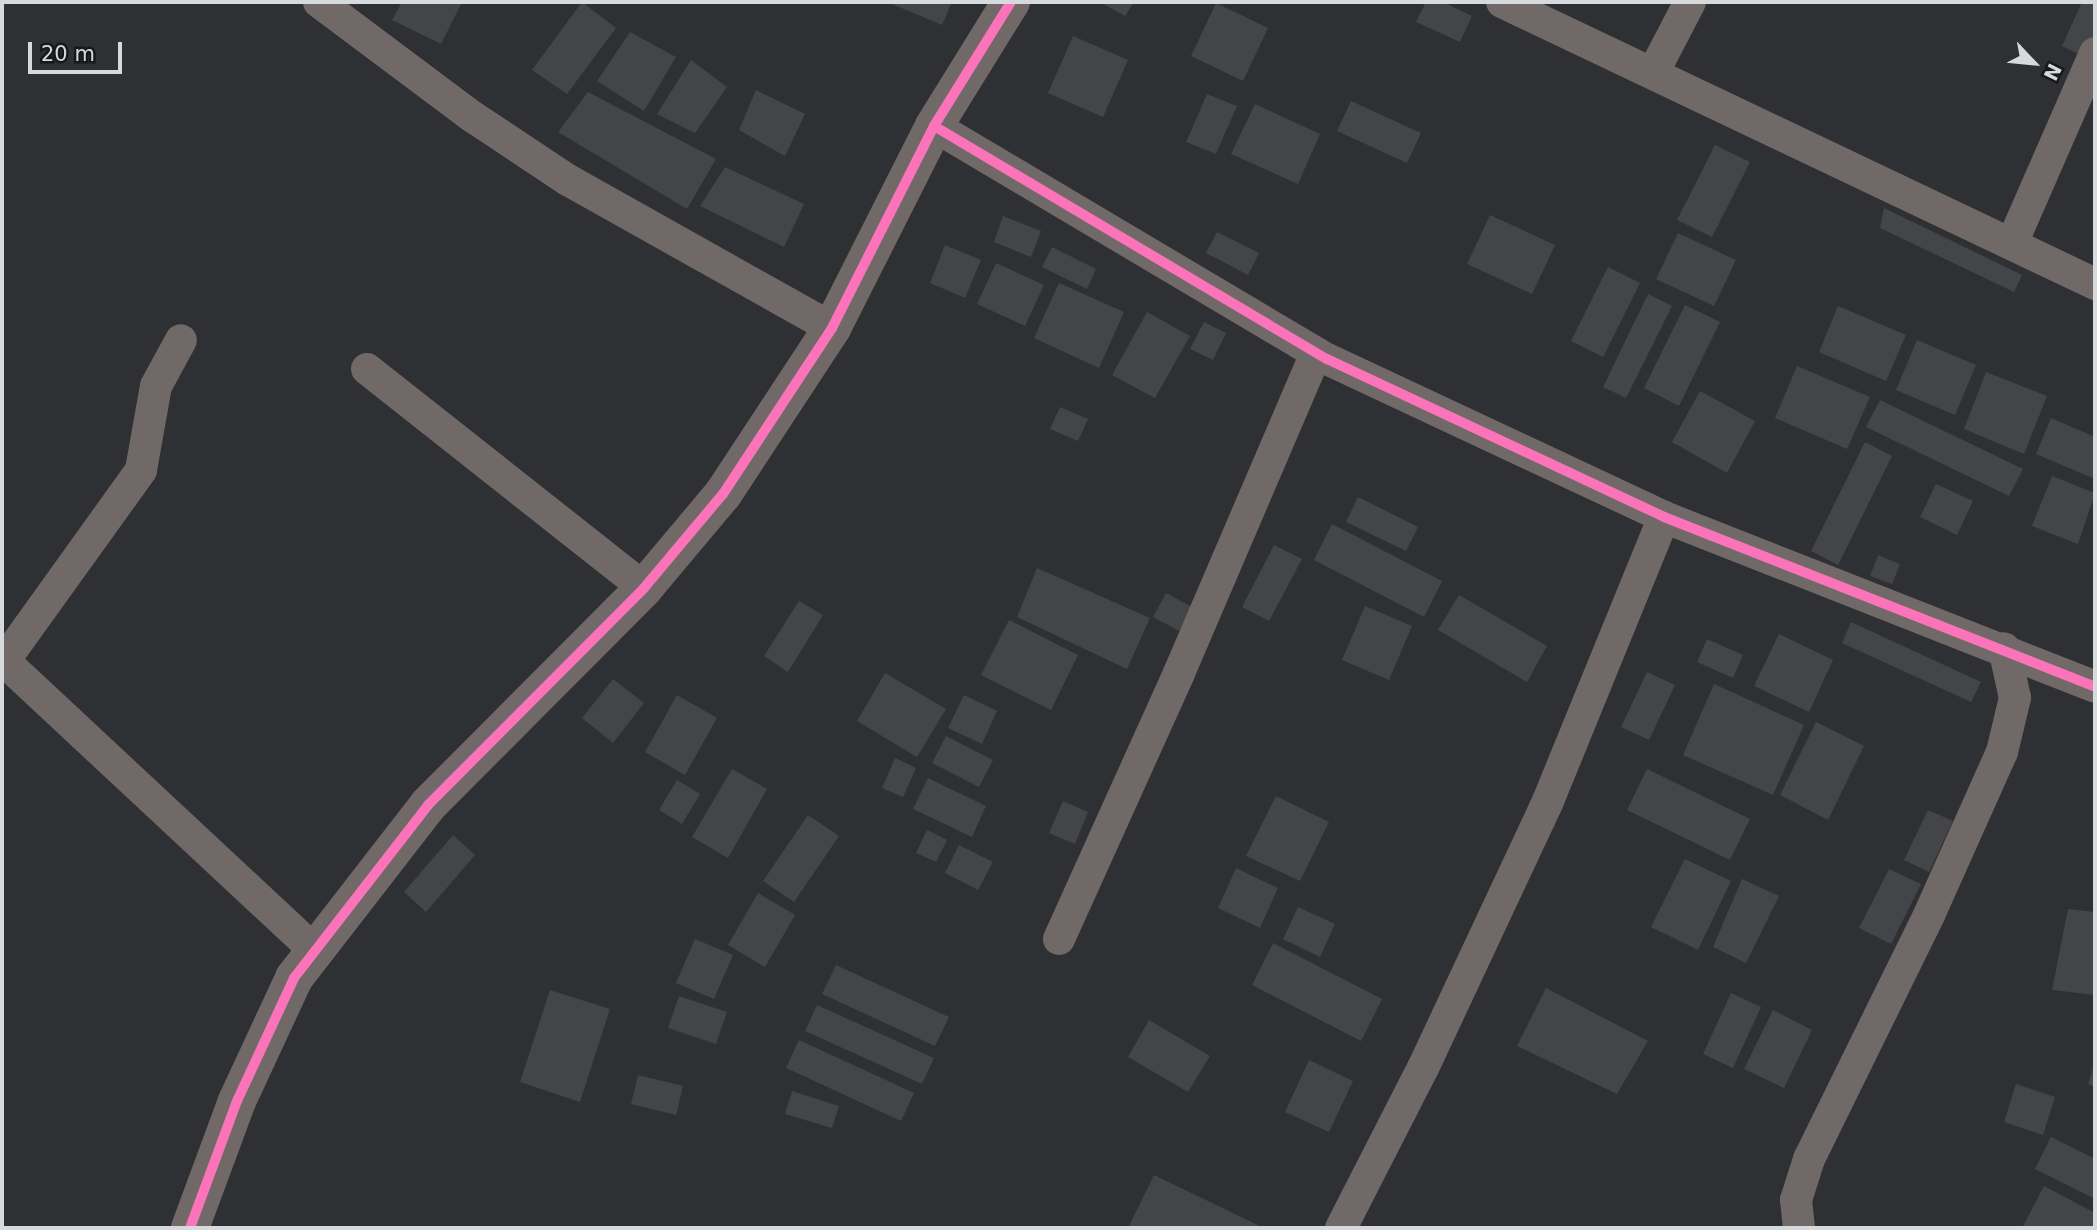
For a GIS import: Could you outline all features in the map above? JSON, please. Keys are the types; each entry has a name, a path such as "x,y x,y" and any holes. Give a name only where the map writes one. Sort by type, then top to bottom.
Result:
{"street":[{"path":"319,2 473,117 568,180 832,328"},
{"path":"190,1228 237,1101 294,978 360,887 428,805 644,588 723,494 832,328 934,126 1011,2"},
{"path":"1502,2 2013,241 2095,284"},
{"path":"1653,73 1690,2"},
{"path":"2013,241 2095,53"},
{"path":"934,126 1316,353 1664,517 2004,648 2095,687"},
{"path":"181,340 156,386 141,470 3,660 316,951"},
{"path":"1059,939 1180,673 1316,353"},
{"path":"367,369 644,588"},
{"path":"1341,1228 1423,1068 1548,801 1664,517"},
{"path":"1799,1228 1796,1200 1809,1159 1981,804 2002,752 2015,698 2004,648"},
{"path":"2015,698 2051,668"}],"building":[{"path":"402,2 462,2 441,44 392,20"},
{"path":"582,2 616,28 567,94 532,70"},
{"path":"887,2 952,2 942,25"},
{"path":"1100,2 1134,2 1125,16"},
{"path":"1426,2 1443,2 1472,16 1460,42 1416,22"},
{"path":"2082,2 2095,2 2095,36 2085,57 2062,46"},
{"path":"1216,3 1268,28 1243,81 1191,56"},
{"path":"630,32 676,57 644,111 597,81"},
{"path":"1073,36 1128,60 1103,117 1048,93"},
{"path":"691,60 727,87 695,133 657,114"},
{"path":"756,90 805,114 785,156 739,130"},
{"path":"588,92 716,159 687,209 558,132"},
{"path":"1207,94 1237,106 1216,154 1186,142"},
{"path":"1351,101 1421,133 1407,163 1337,131"},
{"path":"1255,104 1320,134 1298,184 1231,154"},
{"path":"1715,145 1750,162 1712,237 1677,220"},
{"path":"725,167 804,204 784,247 700,206"},
{"path":"1884,208 2022,275 2014,292 1880,228"},
{"path":"1490,215 1555,245 1532,294 1467,264"},
{"path":"1003,216 1041,231 1031,257 994,242"},
{"path":"1217,232 1259,253 1248,275 1206,253"},
{"path":"1678,233 1736,260 1714,306 1656,279"},
{"path":"945,245 981,260 965,298 930,283"},
{"path":"1052,247 1096,269 1087,289 1042,267"},
{"path":"996,263 1044,285 1025,326 977,304"},
{"path":"1608,267 1640,283 1603,357 1571,341"},
{"path":"1059,283 1124,312 1099,368 1034,338"},
{"path":"1648,294 1672,306 1626,398 1603,387"},
{"path":"1685,305 1720,322 1679,406 1644,388"},
{"path":"1838,306 1906,335 1886,381 1819,352"},
{"path":"1147,312 1190,336 1155,398 1112,375"},
{"path":"1204,322 1226,333 1213,360 1190,349"},
{"path":"1917,340 1976,365 1955,415 1896,390"},
{"path":"1797,366 1870,397 1847,449 1775,418"},
{"path":"1986,372 2047,396 2024,454 1964,429"},
{"path":"1700,391 1755,421 1727,473 1672,442"},
{"path":"1880,400 2023,469 2009,496 1866,427"},
{"path":"1060,407 1088,419 1078,441 1050,429"},
{"path":"2051,418 2095,437 2095,479 2036,454"},
{"path":"1865,442 1892,456 1838,565 1811,551"},
{"path":"2052,476 2095,493 2078,544 2032,526"},
{"path":"1936,484 1973,501 1957,535 1920,517"},
{"path":"1358,497 1418,527 1406,551 1346,522"},
{"path":"1332,524 1442,581 1424,617 1314,560"},
{"path":"1274,545 1302,559 1269,621 1242,607"},
{"path":"1878,555 1900,564 1892,584 1870,576"},
{"path":"1037,568 1150,618 1127,669 1017,617"},
{"path":"1166,593 1192,607 1179,631 1153,617"},
{"path":"1459,595 1547,646 1527,682 1438,630"},
{"path":"799,601 823,615 788,672 764,656"},
{"path":"1365,606 1412,626 1389,680 1342,660"},
{"path":"1009,620 1078,655 1051,710 981,675"},
{"path":"1851,622 1981,682 1971,702 1842,643"},
{"path":"1779,634 1833,660 1809,712 1754,686"},
{"path":"1707,639 1743,655 1733,678 1697,662"},
{"path":"1647,672 1675,685 1649,740 1621,727"},
{"path":"885,673 946,709 917,757 857,721"},
{"path":"613,679 644,703 613,743 582,718"},
{"path":"1714,684 1804,725 1773,795 1683,755"},
{"path":"677,695 717,718 685,775 645,752"},
{"path":"964,695 997,711 982,744 948,728"},
{"path":"1816,722 1864,746 1828,820 1780,795"},
{"path":"946,736 993,760 979,787 932,763"},
{"path":"895,758 916,768 903,797 882,788"},
{"path":"732,769 767,789 728,858 692,837"},
{"path":"1647,769 1750,819 1730,860 1627,810"},
{"path":"928,778 986,806 972,837 913,809"},
{"path":"677,780 700,794 682,824 659,810"},
{"path":"1276,796 1329,822 1300,881 1246,856"},
{"path":"1063,801 1088,812 1075,844 1049,833"},
{"path":"1928,810 1953,821 1929,872 1904,860"},
{"path":"808,815 839,836 794,902 763,881"},
{"path":"927,830 947,840 936,862 916,853"},
{"path":"453,835 475,855 426,912 404,892"},
{"path":"959,845 993,862 978,890 945,873"},
{"path":"1685,859 1731,881 1698,950 1651,927"},
{"path":"1236,868 1278,888 1260,928 1218,908"},
{"path":"1889,869 1921,884 1891,944 1859,928"},
{"path":"1742,879 1779,896 1746,963 1713,947"},
{"path":"758,893 795,915 765,967 728,945"},
{"path":"1298,907 1335,924 1320,957 1283,939"},
{"path":"2068,909 2095,912 2095,995 2052,990"},
{"path":"695,939 733,955 714,999 676,983"},
{"path":"1273,943 1382,999 1361,1041 1252,985"},
{"path":"836,965 949,1017 935,1046 822,994"},
{"path":"1546,988 1648,1041 1617,1094 1517,1046"},
{"path":"550,990 610,1009 580,1102 520,1082"},
{"path":"1731,993 1761,1007 1733,1068 1703,1054"},
{"path":"679,996 727,1012 716,1044 668,1028"},
{"path":"817,1005 934,1058 922,1084 805,1031"},
{"path":"1773,1010 1812,1030 1784,1088 1744,1069"},
{"path":"1149,1020 1210,1056 1188,1092 1128,1057"},
{"path":"799,1040 914,1093 901,1121 786,1068"},
{"path":"1309,1060 1353,1081 1329,1132 1285,1112"},
{"path":"2095,1061 2095,1087 2088,1084"},
{"path":"638,1075 683,1086 676,1115 631,1104"},
{"path":"2016,1084 2055,1097 2043,1135 2004,1122"},
{"path":"792,1091 839,1106 832,1128 785,1114"},
{"path":"2051,1137 2095,1159 2095,1199 2035,1169"},
{"path":"1154,1175 1264,1228 1128,1228"},
{"path":"2044,1186 2095,1213 2095,1228 2022,1228"}],"cycle path":[{"path":"190,1228 237,1101 294,978 428,805 644,588 723,494 832,328 934,126 1011,2"},
{"path":"934,126 1327,359 1664,517 2095,687"}]}
